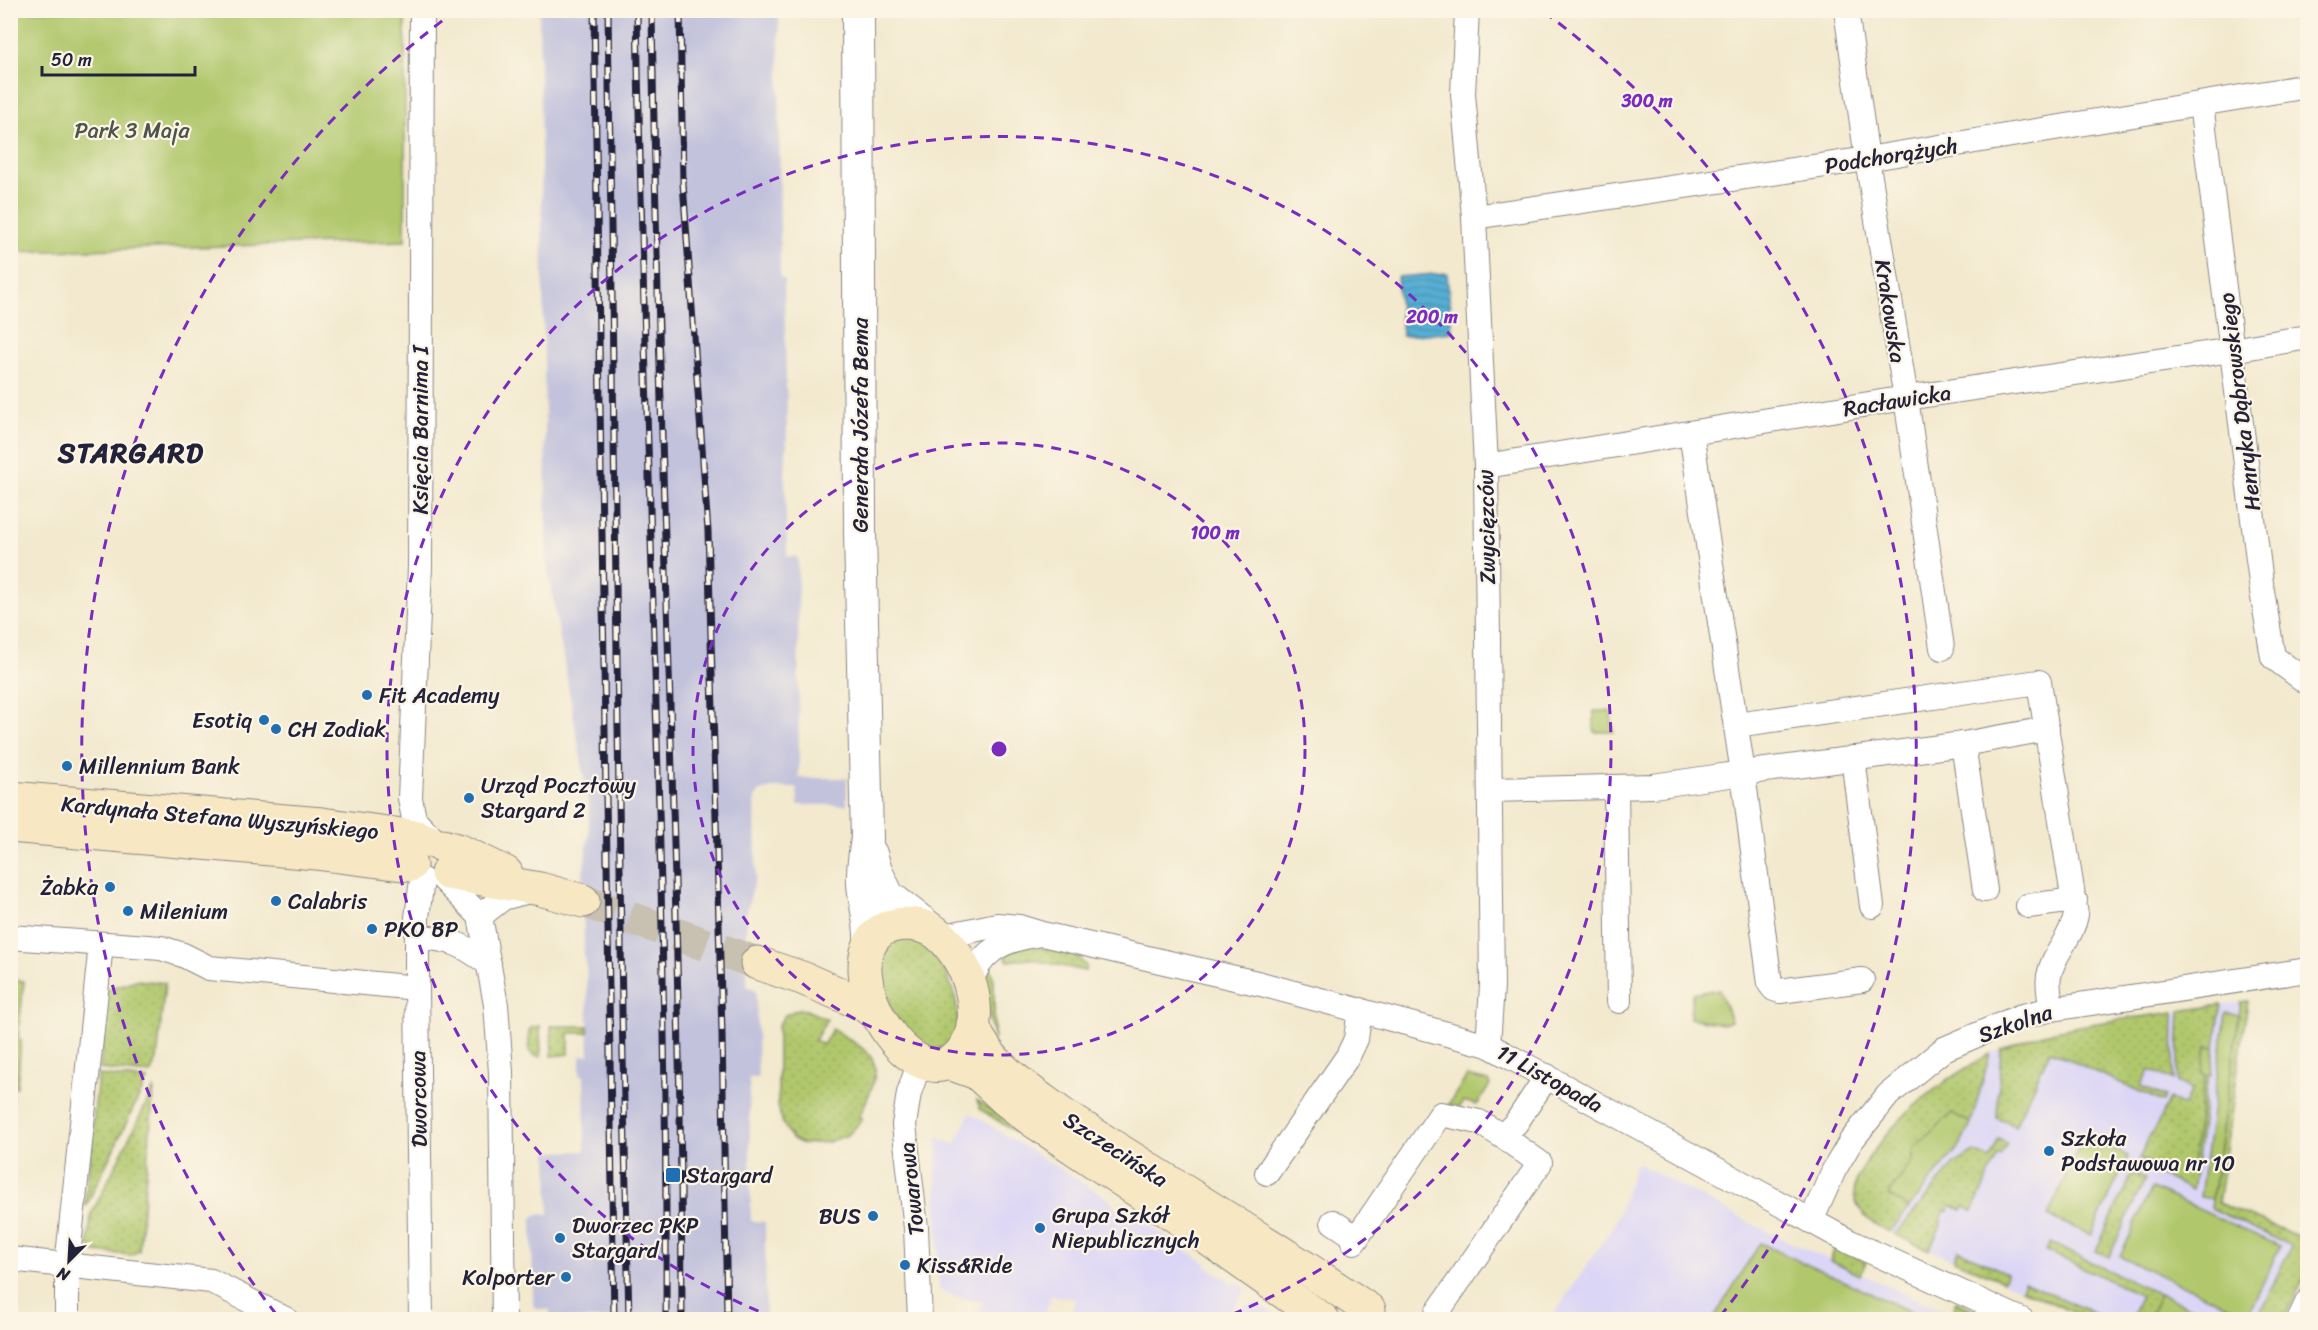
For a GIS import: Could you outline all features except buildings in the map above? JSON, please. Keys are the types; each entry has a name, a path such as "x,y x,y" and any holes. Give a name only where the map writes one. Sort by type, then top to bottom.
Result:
{"main road":[{"name":"Kardynała Stefana Wyszyńskiego","path":"10,798 322,824 417,837 432,860"},
{"name":"Kardynała Stefana Wyszyńskiego","path":"10,826 303,852 432,860 478,859 540,889 583,901"},
{"path":"802,978 838,974 857,965 868,949 886,927 912,924 936,934 958,958 970,986 974,1025 967,1046 960,1056 934,1062 899,1046 875,1013 869,991 868,949"},
{"path":"756,963 802,978 863,1004 875,1013"},
{"name":"Szczecińska","path":"974,1025 977,1036 989,1053 1028,1089 1063,1115 1310,1270 1366,1316"},
{"name":"Szczecińska","path":"934,1062 978,1073 1006,1100 1032,1120 1180,1219 1323,1320"}],"street":[{"name":"Księcia Barnima I","path":"422,10 420,567 410,798 414,819 432,860 480,916"},
{"name":"Generała Józefa Bema","path":"858,10 860,533 867,839 863,885 868,912 868,949"},
{"name":"Zwycięzców","path":"1467,10 1463,94 1474,217 1486,466 1492,986 1488,1045"},
{"name":"Krakowska","path":"1846,10 1942,648"},
{"name":"Podchorążych","path":"1474,217 1867,159 2307,86"},
{"name":"Henryka Dąbrowskiego","path":"2201,104 2262,591 2273,657 2307,683"},
{"name":"Racławicka","path":"1486,466 1906,398 2307,337"},
{"path":"1691,433 1743,773 1770,984 1774,989 1780,991 1862,980"},
{"path":"1736,725 2039,682 2075,900 2074,925 2053,962 2049,975 2048,987 2052,1009"},
{"path":"1491,790 1653,786 1963,744 2047,729"},
{"path":"1963,744 1985,890"},
{"path":"1853,758 1872,906"},
{"path":"1616,787 1619,1001"},
{"name":"Generała Józefa Bema","path":"867,839 876,871 888,896 936,934"},
{"name":"Dworcowa","path":"421,1320 417,917 432,860"},
{"path":"504,1320 501,1072 496,1005 480,916 502,898 540,889"},
{"path":"2028,906 2075,900"},
{"name":"11 Listopada","path":"936,934 997,925 1019,927 1262,984 1488,1045 1850,1242 2022,1320"},
{"name":"11 Listopada","path":"970,986 973,974 983,957 998,945 1042,934"},
{"path":"10,937 161,948 183,955 208,968 417,988"},
{"path":"418,937 446,939 466,947 489,964"},
{"path":"67,1320 67,1266 101,944"},
{"name":"Szkolna","path":"1811,1221 1834,1170 1851,1141 1888,1095 1944,1049 2019,1017 2052,1009 2307,970"},
{"path":"1267,1173 1348,1056 1356,1039 1360,1011"},
{"name":"Towarowa","path":"920,1320 916,1228 904,1125 908,1099 934,1062"},
{"path":"1502,1136 1516,1123 1547,1076"},
{"path":"1333,1222 1356,1240 1441,1114 1479,1122 1540,1163 1437,1313"},
{"path":"10,1259 211,1281 287,1320"},
{"path":"2299,1320 2307,1301"}],"shaded area":[{"path":"539,11 779,11 780,278 784,278 787,556 798,559 799,778 847,778 847,805 798,805 797,788 772,788 760,791 755,798 756,875 746,914 747,986 756,990 758,1078 749,1078 751,1221 765,1222 766,1319 550,1319 550,1310 537,1309 533,1305 532,1219 535,1215 549,1214 548,1152 585,1151 584,1075 580,1075 580,1056 589,1055 586,960 584,960 583,872 589,834 589,805 547,565"},
{"name":"Szkoła Podstawowa nr 10","path":"2248,1001 2218,1203 2307,1240 2278,1319 2088,1319 1880,1228 1868,1220 1855,1202 1854,1192 1859,1173 1894,1125 1940,1085 1990,1054 2011,1045 2066,1030"},
{"path":"970,1113 1110,1200 1116,1212 1124,1217 1126,1210 1232,1283 1238,1283 1246,1290 1232,1309 1236,1313 1246,1305 1257,1304 1283,1319 973,1319 983,1302 955,1297 939,1289 936,1169 938,1137 955,1145","holes":["1051,1295 1076,1299 1069,1316 1043,1312 1049,1305"]},
{"path":"1636,1163 1772,1234 1961,1319 1550,1320 1615,1223"}],"green space":[{"name":"Park 3 Maja","path":"10,11 405,11 405,241 11,252"},
{"path":"1594,711 1610,711 1614,732 1594,732"},
{"path":"903,938 919,942 930,950 946,974 952,988 958,1017 956,1030 948,1044 940,1049 924,1049 893,1017 878,963 889,944"},
{"path":"1030,946 1074,954 1086,966 1085,971 1030,959 1008,961 1002,951"},
{"path":"987,966 994,980 994,1042 983,986"},
{"path":"11,980 24,981 18,1039 21,1040 17,1087 13,1087 11,1122"},
{"path":"136,980 165,983 157,1060 150,1074 100,1069 107,989"},
{"path":"1719,989 1731,1021 1723,1024 1690,1018 1692,994"},
{"path":"2248,1001 2218,1203 2307,1240 2307,1271 2285,1319 2257,1319 2291,1246 2211,1208 2241,1002"},
{"path":"2221,1005 2215,1047 2206,1046 2203,1074 2205,1074 2192,1165 2196,1166 2192,1190 2155,1173 2157,1167 2139,1159 2169,1099 2184,1106 2191,1089 2177,1082 2180,1011"},
{"path":"798,1009 827,1019 815,1040 823,1045 832,1029 862,1048 874,1064 873,1085 859,1117 863,1119 848,1135 828,1142 803,1144 792,1139 781,1120 778,1104 778,1025 785,1015"},
{"path":"2174,1012 2173,1080 2149,1070 2141,1087 2165,1097 2163,1102 2050,1051 2015,1126 1997,1118 2001,1049 2042,1034 2064,1029"},
{"path":"2226,1013 2239,1015 2212,1199 2200,1197"},
{"path":"540,1026 541,1056 534,1056 529,1051 529,1030"},
{"path":"551,1026 588,1026 588,1033 569,1033 569,1054 552,1056"},
{"path":"2206,1046 2215,1047 2211,1075 2208,1075 2196,1166 2192,1166 2205,1074 2202,1074"},
{"path":"1990,1054 1971,1123 1952,1114 1914,1148 1913,1160 1889,1194 1909,1208 1890,1232 1875,1224 1862,1213 1854,1196 1857,1180 1868,1159 1893,1127 1922,1099 1955,1075"},
{"path":"98,1075 147,1080 86,1206 85,1204"},
{"path":"1467,1076 1488,1081 1490,1085 1477,1105 1463,1101 1460,1107 1448,1105"},
{"path":"154,1088 139,1251 131,1255 95,1252 88,1244 91,1215"},
{"path":"977,1100 1079,1168 1078,1170 980,1109"},
{"path":"1952,1113 1971,1123 1961,1144 1909,1208 1888,1195 1913,1160 1914,1148"},
{"path":"2084,1136 2128,1156 2091,1235 2048,1216"},
{"path":"1999,1139 2007,1143 2001,1156 1998,1155 1973,1211 1964,1206 1962,1210 1950,1205 1948,1211 1945,1210 1940,1223 1942,1224 1929,1250 1895,1235 1954,1164 1974,1152 1990,1159"},
{"path":"2132,1173 2145,1179 2109,1257 2096,1251"},
{"path":"2152,1188 2280,1246 2248,1315 2120,1257"},
{"path":"1760,1243 1927,1319 1713,1319"},
{"path":"2050,1243 2160,1294 2148,1319 2130,1319 2141,1295 2046,1251"},
{"path":"1835,1248 1866,1262 1860,1275 1830,1261"},
{"path":"1958,1250 2007,1273 2003,1281 1954,1260"},
{"path":"2024,1282 2107,1319 2088,1319 2021,1289"},
{"path":"2160,1294 2217,1319 2148,1319"},
{"path":"1956,1302 1994,1319 1959,1319 1950,1315"}],"water":[{"path":"1447,273 1452,332 1402,336 1397,277"}],"tunnel":[{"path":"583,901 757,963"}],"railway":[{"path":"594,10 614,1320"},
{"path":"608,10 622,1012 629,1320"},
{"path":"637,10 660,829 666,1156 666,1320"},
{"path":"652,10 678,992 682,1320"},
{"path":"680,10 683,183 708,531 722,1033 727,1320"}],"place":[{"name":"Fit Academy","path":"367,695"},
{"name":"Esotiq","path":"264,720"},
{"name":"CH Zodiak","path":"276,729"},
{"name":"Millennium Bank","path":"67,766"},
{"name":"Urząd Pocztowy Stargard 2","path":"469,798"},
{"name":"Żabka","path":"110,887"},
{"name":"Calabris","path":"276,901"},
{"name":"Milenium","path":"128,911"},
{"name":"PKO BP","path":"372,929"},
{"name":"Szkoła Podstawowa nr 10","path":"2049,1151"},
{"name":"Stargard","path":"673,1175"},
{"name":"BUS","path":"873,1216"},
{"name":"Grupa Szkół Niepublicznych","path":"1040,1228"},
{"name":"Dworzec PKP Stargard","path":"560,1238"},
{"name":"Kiss&Ride","path":"905,1265"},
{"name":"Kolporter","path":"566,1277"}],"district":[{"name":"STARGARD","path":"131,452"}]}
